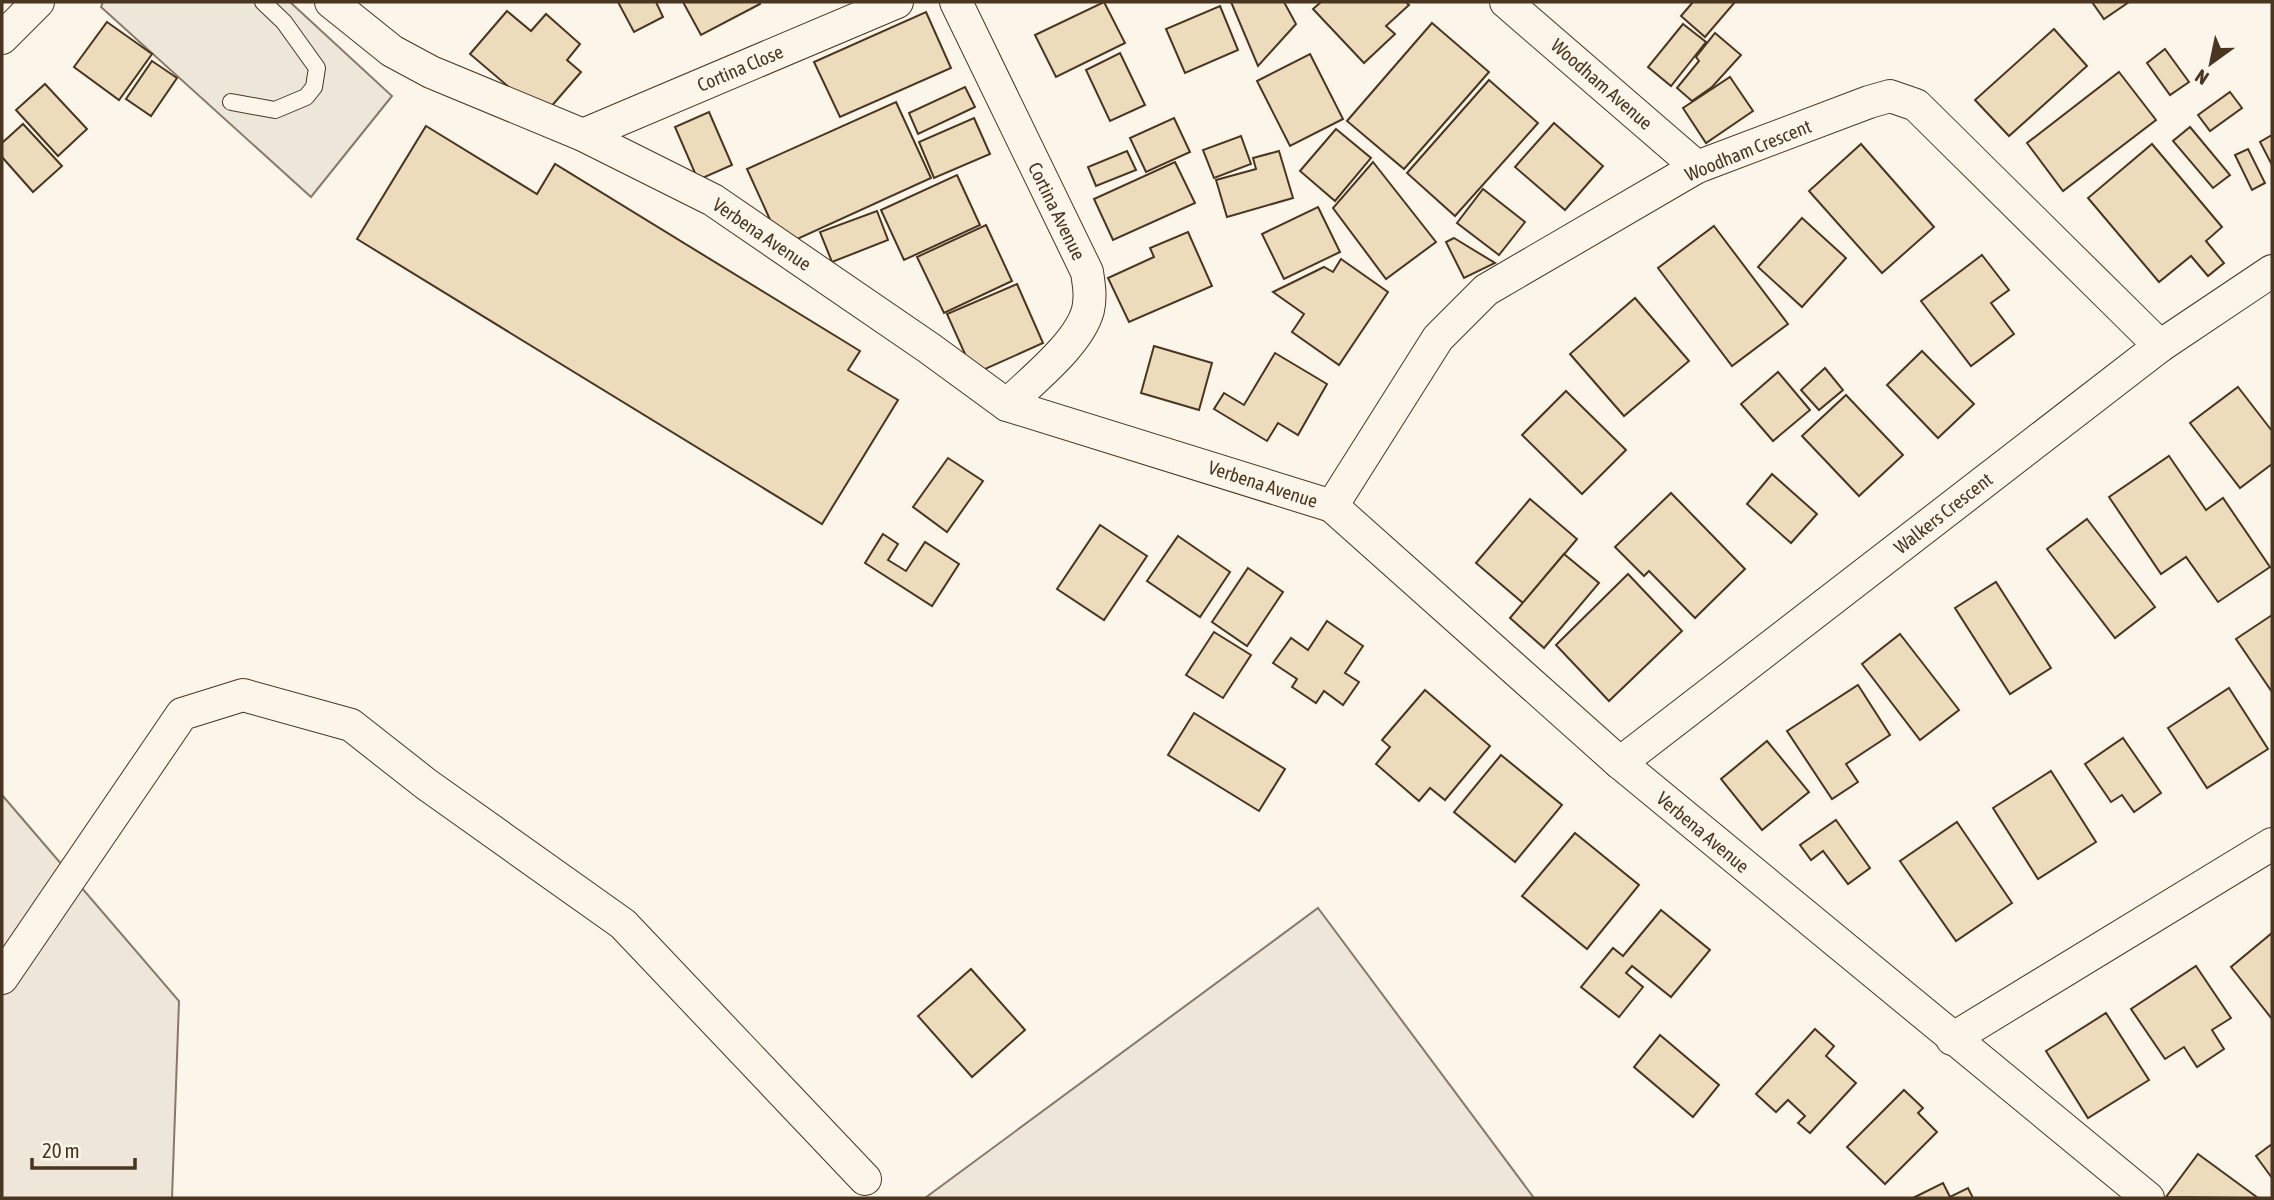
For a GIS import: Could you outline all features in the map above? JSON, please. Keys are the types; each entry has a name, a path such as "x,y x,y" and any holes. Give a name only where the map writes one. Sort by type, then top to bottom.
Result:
{"street":[{"path":"2,38 38,2"},
{"name":"Verbena Avenue","path":"331,2 392,51 431,72 583,135 713,200 929,348 1007,405 1332,506 1620,763 2148,1198"},
{"name":"Cortina Close","path":"583,135 897,2"},
{"name":"Cortina Avenue","path":"956,2 1087,272 1090,291 1088,310 1080,328 1069,343 1007,405"},
{"name":"Woodham Avenue","path":"1506,2 1698,167"},
{"name":"Woodham Crescent","path":"1332,506 1438,338 1486,290 1698,167 1890,96 1916,105 2161,346"},
{"name":"Walkers Crescent","path":"1620,763 2161,346 2272,271"},
{"path":"2,978 182,714 243,695 351,725 426,784 623,924 865,1179"},
{"path":"1952,1039 2272,844"}],"lane":[{"path":"231,102 275,110 306,97 314,87 317,68 284,22 263,2"}],"shaded area":[{"path":"103,2 290,2 392,96 311,197 101,7"},
{"path":"2,795 179,1001 172,1198 2,1198"},
{"path":"1318,908 1534,1198 925,1198"}],"building":[{"path":"618,2 656,2 663,17 634,32"},
{"path":"683,2 759,2 760,4 701,35"},
{"path":"1104,2 1125,43 1056,77 1035,35"},
{"path":"1231,2 1284,2 1296,24 1258,66"},
{"path":"1321,2 1406,2 1409,5 1386,26 1395,34 1364,63 1313,9"},
{"path":"1693,2 1735,2 1705,37 1681,16"},
{"path":"2092,2 2129,2 2104,19"},
{"path":"1220,6 1238,50 1185,73 1166,29"},
{"path":"507,11 531,31 546,14 580,44 567,60 581,72 543,116 470,54"},
{"path":"926,12 951,68 840,117 814,62"},
{"path":"107,22 152,54 119,100 74,67"},
{"path":"1432,23 1489,72 1404,169 1347,121"},
{"path":"1683,24 1706,42 1671,86 1648,67"},
{"path":"2054,29 2087,66 2009,136 1975,100"},
{"path":"1715,33 1741,55 1712,87 1692,101 1677,88 1699,61 1696,57"},
{"path":"2165,49 2189,82 2170,95 2147,63"},
{"path":"1120,53 1145,105 1110,121 1086,70"},
{"path":"1310,54 1343,119 1290,146 1257,81"},
{"path":"152,61 177,78 151,116 126,99"},
{"path":"2119,72 2156,120 2063,191 2027,143"},
{"path":"1730,77 1753,111 1706,143 1683,108"},
{"path":"1489,80 1538,123 1455,216 1407,173"},
{"path":"45,84 87,129 58,156 16,110"},
{"path":"965,87 975,107 918,134 909,113"},
{"path":"2230,92 2242,108 2210,131 2198,115"},
{"path":"896,102 931,178 782,246 747,169"},
{"path":"709,112 732,165 698,180 675,127"},
{"path":"974,118 990,154 934,178 919,142"},
{"path":"1174,118 1190,152 1146,172 1130,138"},
{"path":"1554,123 1603,166 1565,210 1515,167"},
{"path":"23,124 62,166 33,192 2,157 2,143"},
{"path":"426,126 537,194 555,164 860,351 848,370 898,400 822,524 357,239"},
{"path":"2190,127 2230,175 2213,188 2173,141"},
{"path":"1336,129 1371,158 1335,201 1300,171"},
{"path":"2272,135 2272,165 2260,142"},
{"path":"1241,136 1251,164 1214,178 1203,150"},
{"path":"1861,144 1934,227 1882,273 1809,191"},
{"path":"2152,144 2222,227 2206,241 2224,263 2208,276 2191,256 2159,282 2088,198"},
{"path":"2248,149 2265,183 2252,190 2235,155"},
{"path":"1127,151 1136,170 1096,186 1088,167"},
{"path":"1279,151 1293,198 1227,217 1216,180 1256,169 1253,158"},
{"path":"1175,162 1195,203 1113,240 1094,199"},
{"path":"1373,162 1436,242 1386,279 1333,208"},
{"path":"957,175 980,225 904,260 881,210"},
{"path":"1483,189 1525,222 1499,255 1457,223"},
{"path":"1318,207 1340,252 1284,279 1262,234"},
{"path":"877,211 888,240 832,262 820,232"},
{"path":"1802,218 1846,258 1802,307 1758,267"},
{"path":"986,225 1012,281 944,313 917,257"},
{"path":"1714,226 1788,324 1732,366 1658,268"},
{"path":"1188,232 1212,286 1129,322 1108,278 1154,257 1150,248"},
{"path":"1454,238 1495,263 1464,278 1446,242"},
{"path":"1982,255 2009,290 1991,303 2014,334 1971,366 1921,301"},
{"path":"1341,259 1388,292 1339,365 1292,332 1304,314 1273,292 1324,267 1333,272"},
{"path":"1017,284 1043,343 974,374 947,314"},
{"path":"1635,298 1689,361 1624,416 1570,354"},
{"path":"1154,346 1212,363 1199,410 1141,393"},
{"path":"1922,351 1974,404 1938,438 1887,385"},
{"path":"1275,353 1327,384 1298,435 1278,423 1267,441 1214,409 1224,393 1244,405"},
{"path":"1825,368 1843,390 1819,410 1801,390"},
{"path":"1778,372 1810,410 1773,441 1741,404"},
{"path":"2238,387 2272,431 2272,464 2240,488 2190,423"},
{"path":"1566,391 1626,450 1582,494 1522,435"},
{"path":"1846,395 1903,455 1859,496 1802,436"},
{"path":"2169,456 2206,510 2223,498 2270,567 2218,602 2186,557 2161,574 2109,497"},
{"path":"948,458 983,481 947,532 913,507"},
{"path":"1772,474 1817,514 1791,543 1747,504"},
{"path":"1671,493 1745,569 1695,618 1649,571 1644,576 1615,547"},
{"path":"1530,499 1577,539 1523,603 1476,563"},
{"path":"2087,519 2155,607 2115,638 2047,549"},
{"path":"1100,525 1147,556 1104,620 1057,589"},
{"path":"883,534 898,544 888,560 906,571 925,542 959,564 932,606 865,563"},
{"path":"1178,536 1230,572 1200,617 1147,581"},
{"path":"1564,554 1599,583 1544,648 1510,618"},
{"path":"1248,568 1283,592 1247,646 1212,622"},
{"path":"1628,574 1682,631 1609,701 1556,645"},
{"path":"1996,582 2051,668 2010,694 1955,608"},
{"path":"2272,615 2272,692 2236,639"},
{"path":"1327,621 1363,646 1345,673 1359,682 1343,705 1324,691 1316,703 1292,687 1297,679 1273,663 1291,638 1308,650"},
{"path":"1214,632 1251,655 1223,698 1186,675"},
{"path":"1900,634 1959,710 1920,740 1862,664"},
{"path":"1858,685 1890,735 1846,764 1858,782 1832,799 1787,731"},
{"path":"2229,688 2268,749 2207,788 2168,728"},
{"path":"1425,690 1490,746 1445,800 1430,788 1419,801 1376,764 1390,747 1382,740"},
{"path":"1194,713 1285,769 1259,811 1168,755"},
{"path":"2123,738 2161,793 2134,812 2122,795 2111,802 2085,764"},
{"path":"1767,741 1809,792 1762,830 1721,779"},
{"path":"1501,755 1562,805 1515,862 1454,812"},
{"path":"2051,771 2096,842 2038,879 1993,808"},
{"path":"1836,820 1870,868 1848,884 1823,851 1811,860 1800,845"},
{"path":"1957,822 2012,903 1956,941 1900,861"},
{"path":"1575,833 1639,885 1587,949 1522,896"},
{"path":"1661,910 1710,950 1671,997 1632,966 1626,973 1643,987 1619,1017 1581,987 1613,948 1623,956"},
{"path":"2272,933 2272,1019 2231,967"},
{"path":"2196,966 2231,1018 2212,1030 2224,1049 2197,1067 2184,1047 2165,1059 2131,1009"},
{"path":"971,969 1025,1030 972,1077 918,1016"},
{"path":"2106,1013 2149,1080 2088,1118 2046,1051"},
{"path":"1815,1029 1834,1046 1826,1056 1856,1083 1810,1133 1798,1123 1805,1116 1788,1100 1776,1112 1756,1094"},
{"path":"1660,1035 1719,1085 1693,1117 1634,1067"},
{"path":"1904,1090 1923,1108 1918,1113 1937,1132 1885,1184 1847,1147"},
{"path":"2272,1144 2272,1178 2256,1156"},
{"path":"2198,1154 2258,1198 2166,1197"},
{"path":"1943,1183 1950,1197 1968,1188 1973,1198 1913,1198"}]}
